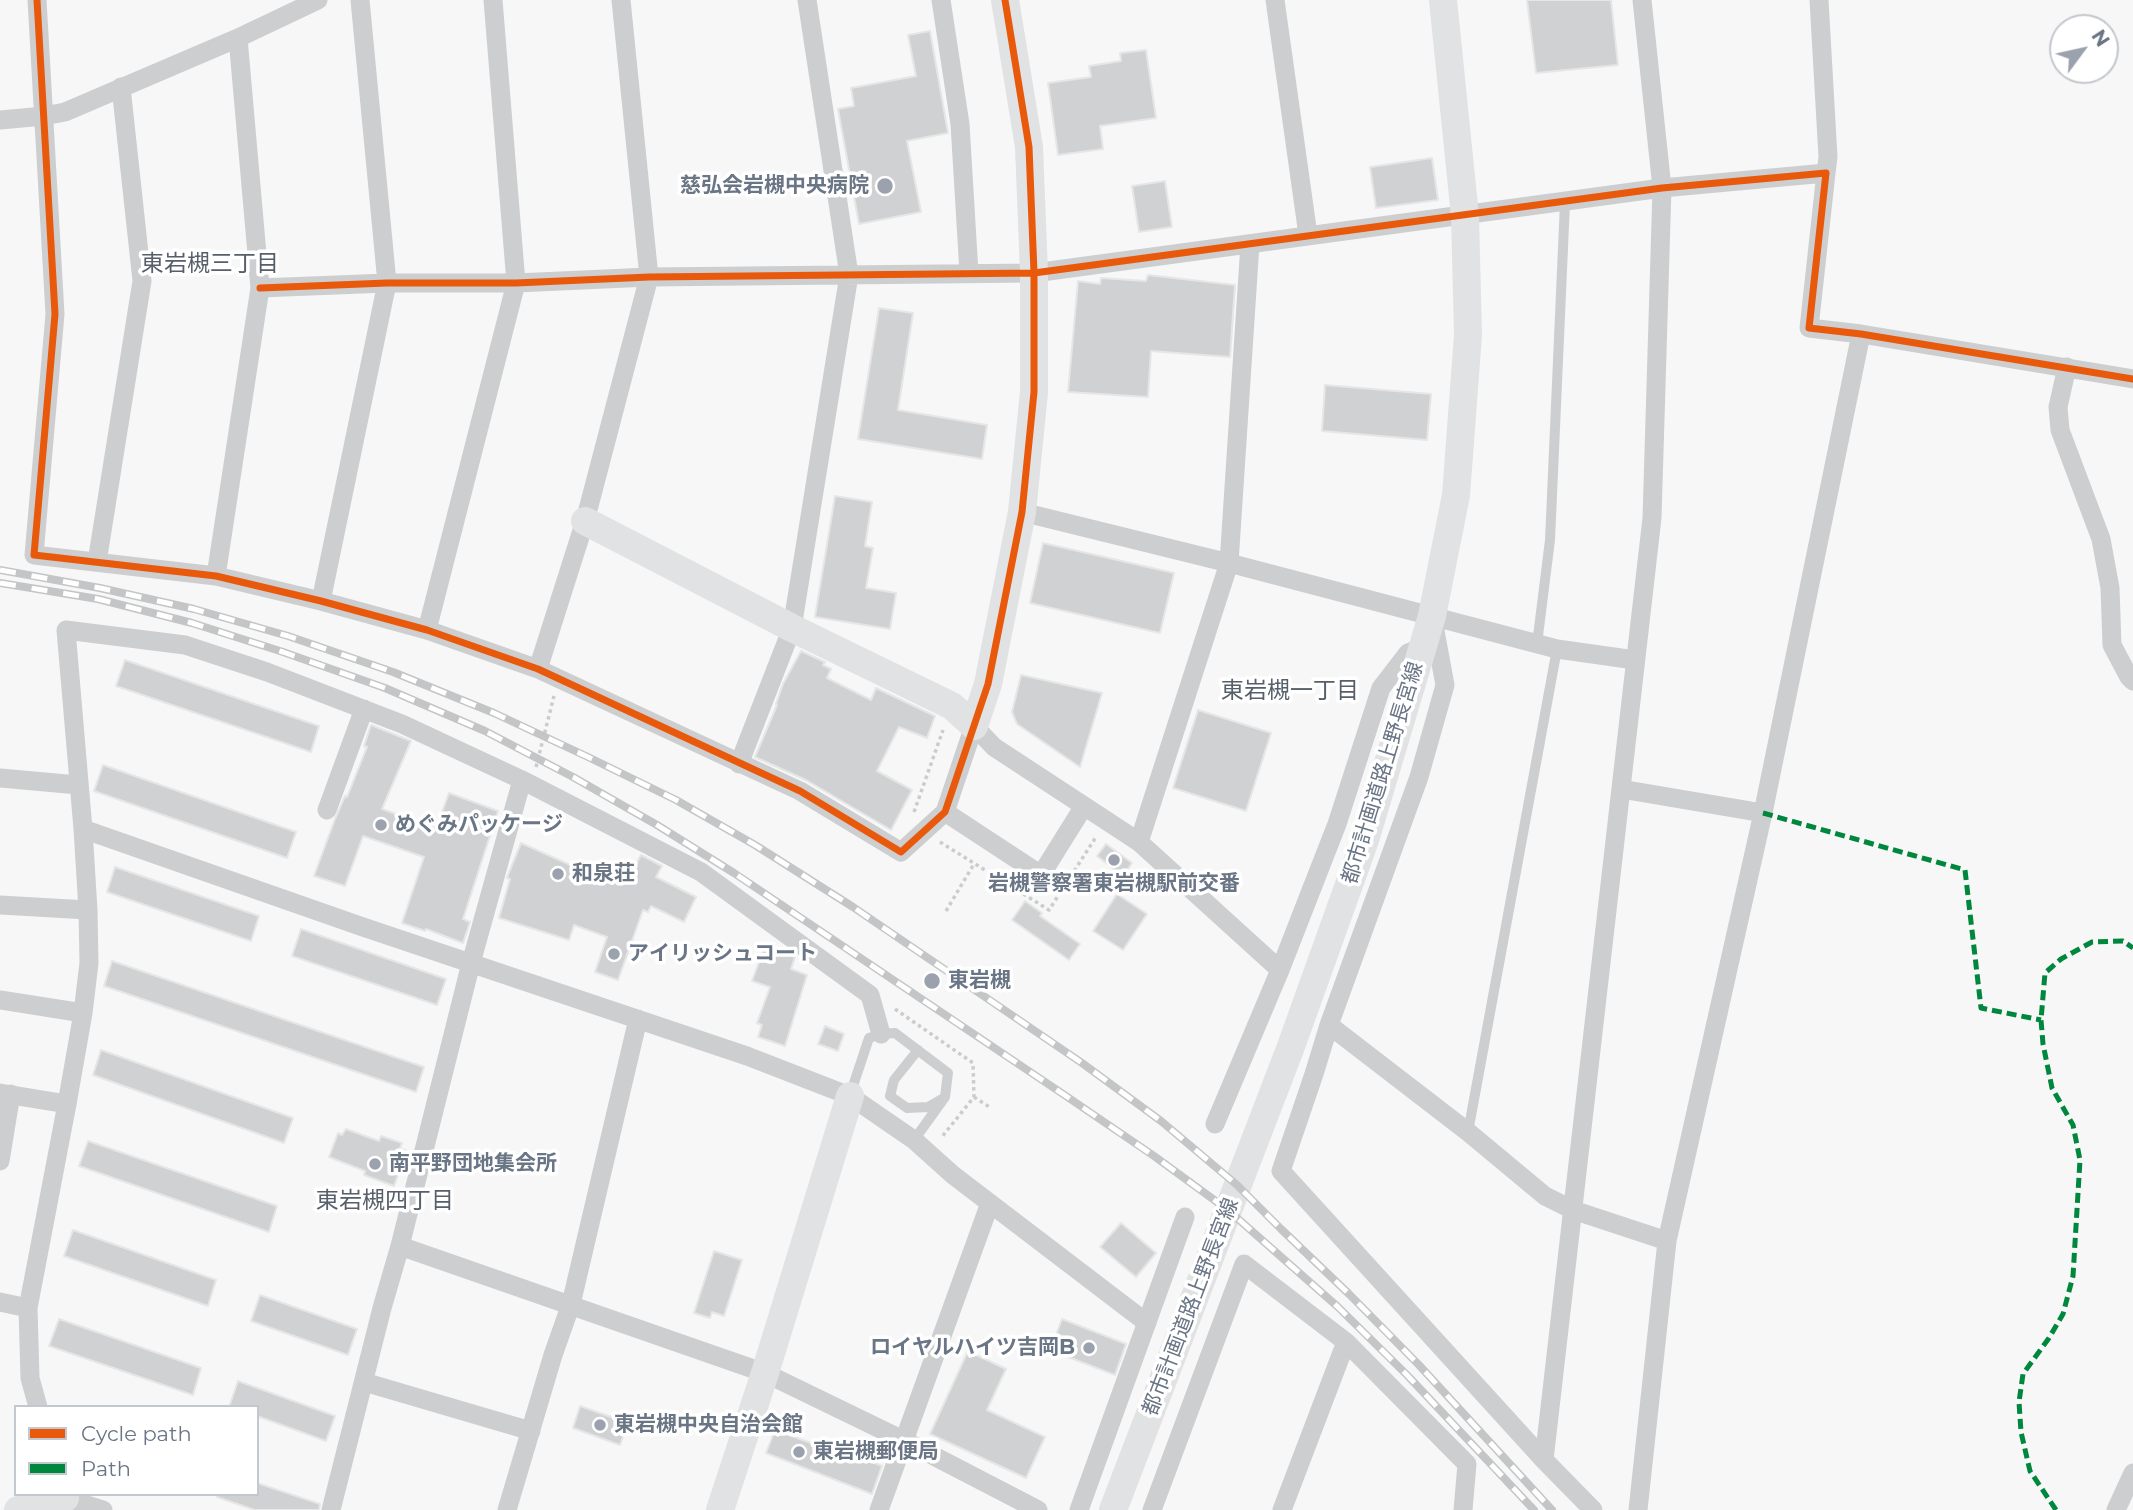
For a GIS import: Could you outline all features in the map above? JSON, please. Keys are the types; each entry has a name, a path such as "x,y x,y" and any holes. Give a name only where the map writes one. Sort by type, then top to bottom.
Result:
{"street":[{"path":"37,0 55,314 34,555 216,576 427,630 538,669 800,791 901,852 945,813 988,684 1022,512 1034,392 1034,273 1029,147 1005,0"},
{"path":"0,120 65,112 238,38 318,0"},
{"path":"321,601 387,284 360,0"},
{"path":"427,630 516,284 493,0"},
{"path":"538,669 586,521 649,277 621,0"},
{"path":"739,764 792,628 849,275 807,0"},
{"path":"941,0 960,124 969,274"},
{"path":"1275,0 1308,235"},
{"name":"都市計画道路上野長宮線","path":"1113,1510 1290,1049 1365,840 1432,616 1456,495 1468,335 1465,216 1443,0"},
{"path":"1544,1460 1652,518 1662,188 1642,0"},
{"path":"1819,0 1828,157 1809,328 1861,334 2133,379"},
{"path":"216,576 260,288 238,38"},
{"path":"97,562 142,281 121,87"},
{"path":"260,288 516,284 649,277 1034,273 1662,188 1826,173"},
{"path":"1139,842 1229,563 1250,244"},
{"path":"1638,1510 1667,1241 1762,813 1861,334"},
{"path":"2067,367 2058,407 2060,430 2101,540 2110,588 2112,645 2133,681"},
{"path":"1022,512 1557,649 1634,660"},
{"path":"586,521 792,628 952,706 994,747 1139,842 1280,970"},
{"path":"1432,616 1445,685 1419,777 1329,1025 1281,1171 1544,1460 1593,1510"},
{"path":"37,1405 30,1378 28,1308 68,1104 89,963 83,829 66,630 185,645 267,672 364,709 527,779 701,872 870,995 881,1034"},
{"path":"1215,1124 1280,970 1337,824 1381,688 1408,653 1423,647"},
{"path":"327,810 364,709"},
{"path":"0,778 78,785"},
{"path":"331,1510 471,963 527,779"},
{"path":"1621,789 1762,813"},
{"path":"945,813 1041,875 1083,806"},
{"path":"83,829 747,1056 850,1096 914,1140 990,1203 1147,1324"},
{"path":"0,905 88,910"},
{"path":"0,1000 83,1013"},
{"path":"507,1510 571,1304 638,1019"},
{"path":"1329,1025 1468,1132 1545,1196 1573,1210 1667,1241"},
{"path":"0,1161 5,1093 68,1104"},
{"path":"720,1510 850,1096"},
{"path":"879,1510 990,1203"},
{"path":"1079,1510 1185,1217"},
{"path":"400,1246 765,1373 904,1440 1038,1510"},
{"path":"1152,1510 1244,1264 1346,1342 1467,1464 1463,1510"},
{"path":"0,1302 28,1308"},
{"path":"1282,1510 1346,1342"},
{"path":"364,1382 531,1430"},
{"path":"2116,1510 2133,1473"},
{"path":"18,1510 65,1501 103,1510"}],"lane":[{"path":"1537,644 1550,540 1565,203"},
{"path":"1468,1132 1557,649"},
{"path":"850,1096 869,1038 895,1033 948,1073 945,1097 914,1140"},
{"path":"918,1050 894,1080 890,1096 907,1108 928,1107 945,1097"}],"path":[{"path":"527,779 556,687"},
{"path":"912,819 946,722"},
{"path":"940,842 1049,910 1097,836"},
{"path":"946,911 975,864"},
{"path":"891,1005 973,1063 974,1097 936,1145"},
{"path":"974,1097 990,1108"}],"building":[{"path":"1527,0 1611,0 1618,65 1536,73"},
{"path":"930,31 948,133 907,141 921,212 859,224 838,109 854,106 851,88 916,76 908,35"},
{"path":"1146,50 1156,118 1100,126 1103,149 1058,155 1048,83 1091,77 1089,66 1121,61 1120,53"},
{"path":"1432,158 1438,200 1376,208 1370,167"},
{"path":"1165,181 1172,227 1139,232 1132,186"},
{"path":"1148,275 1235,285 1230,357 1151,351 1148,397 1068,392 1078,281 1100,284 1101,278 1146,281"},
{"path":"879,308 913,313 898,410 987,425 982,459 858,439"},
{"path":"1325,385 1431,394 1427,440 1322,431"},
{"path":"835,496 872,502 865,546 873,548 866,588 896,593 890,629 815,617"},
{"path":"1043,543 1174,573 1160,633 1030,603"},
{"path":"801,651 825,662 823,665 831,669 827,678 871,700 876,688 935,716 927,738 899,727 877,771 912,790 891,830 806,780 755,757 783,684"},
{"path":"125,660 319,726 311,752 116,686"},
{"path":"1021,675 1102,693 1080,767 1017,724 1012,712"},
{"path":"1198,710 1271,733 1246,811 1173,788"},
{"path":"371,725 411,741 382,809 436,828 449,793 498,811 463,919 470,922 463,943 402,923 424,857 363,836 345,886 314,876 335,819 367,747 364,746"},
{"path":"103,765 296,832 287,858 94,791"},
{"path":"521,843 613,884 616,879 621,882 624,875 629,878 641,855 662,866 656,877 696,897 684,922 651,906 648,912 643,910 618,980 595,972 607,937 574,925 569,940 499,918 510,879 507,878"},
{"path":"1106,844 1132,863 1123,876 1097,856"},
{"path":"115,867 259,916 251,941 107,892"},
{"path":"1117,894 1147,914 1123,950 1093,931"},
{"path":"1025,901 1042,913 1040,916 1080,944 1069,960 1012,920"},
{"path":"301,929 446,979 437,1005 292,956"},
{"path":"765,946 795,957 791,969 807,975 785,1046 758,1037 762,1025 757,1023 770,987 752,981"},
{"path":"112,961 424,1067 416,1092 104,986"},
{"path":"825,1026 844,1034 838,1051 818,1044"},
{"path":"101,1050 293,1118 284,1143 93,1075"},
{"name":"南平野団地集会所","path":"346,1129 379,1141 381,1136 402,1143 400,1148 407,1151 394,1186 364,1175 365,1171 329,1157 338,1133 342,1135"},
{"path":"88,1141 277,1206 269,1232 79,1166"},
{"path":"1121,1223 1156,1253 1136,1277 1100,1247"},
{"path":"73,1230 216,1280 208,1306 64,1256"},
{"path":"714,1251 742,1260 724,1316 712,1312 710,1318 694,1313"},
{"path":"260,1295 357,1329 348,1355 251,1321"},
{"path":"59,1319 201,1368 193,1395 49,1346"},
{"name":"ロイヤルハイツ吉岡B","path":"1062,1319 1126,1344 1115,1375 1050,1350"},
{"path":"968,1351 1006,1369 987,1410 1045,1437 1026,1478 930,1434"},
{"path":"238,1381 335,1416 326,1441 259,1417 259,1405 230,1405"},
{"path":"580,1406 628,1423 620,1445 573,1428"},
{"path":"775,1430 836,1452 837,1448 882,1466 872,1494 766,1453"},
{"path":"259,1484 320,1504 319,1510 255,1510 217,1497 259,1496"}],"railway":[{"path":"0,570 194,609 288,636 393,672 494,713 588,757 676,800 755,845 853,907 1082,1063 1161,1121 1237,1185 1349,1294 1419,1365 1552,1510"},
{"path":"0,583 98,599 192,623 385,688 485,731 657,825 734,873 1063,1094 1228,1210 1338,1307 1407,1375 1534,1510"}],"marked path":[{"path":"1763,813 1965,870 1981,1008 2041,1020"},
{"path":"2056,1510 2030,1471 2021,1432 2019,1402 2023,1374 2063,1314 2073,1276 2080,1160 2073,1125 2052,1088 2043,1044 2041,1020 2045,973 2061,959 2092,942 2123,941 2133,948"}],"cycle path":[{"path":"37,0 55,314 34,555 216,576 427,630 538,669 800,791 901,852 945,812 988,684 1022,512 1034,392 1034,273 1029,147 1005,0"},
{"path":"260,288 387,283 516,283 649,277 1034,273 1662,188 1826,173 1809,328 1861,334 2133,379"}],"place":[{"name":"慈弘会岩槻中央病院","path":"885,186"},
{"name":"めぐみパッケージ","path":"381,825"},
{"name":"岩槻警察署東岩槻駅前交番","path":"1114,860"},
{"name":"和泉荘","path":"558,874"},
{"name":"アイリッシュコート","path":"614,954"},
{"name":"東岩槻","path":"932,981"},
{"name":"南平野団地集会所","path":"375,1164"},
{"name":"ロイヤルハイツ吉岡B","path":"1089,1348"},
{"name":"東岩槻中央自治会館","path":"600,1425"},
{"name":"東岩槻郵便局","path":"799,1452"}],"district":[{"name":"東岩槻三丁目","path":"210,264"},
{"name":"東岩槻一丁目","path":"1290,691"},
{"name":"東岩槻四丁目","path":"385,1201"}]}
